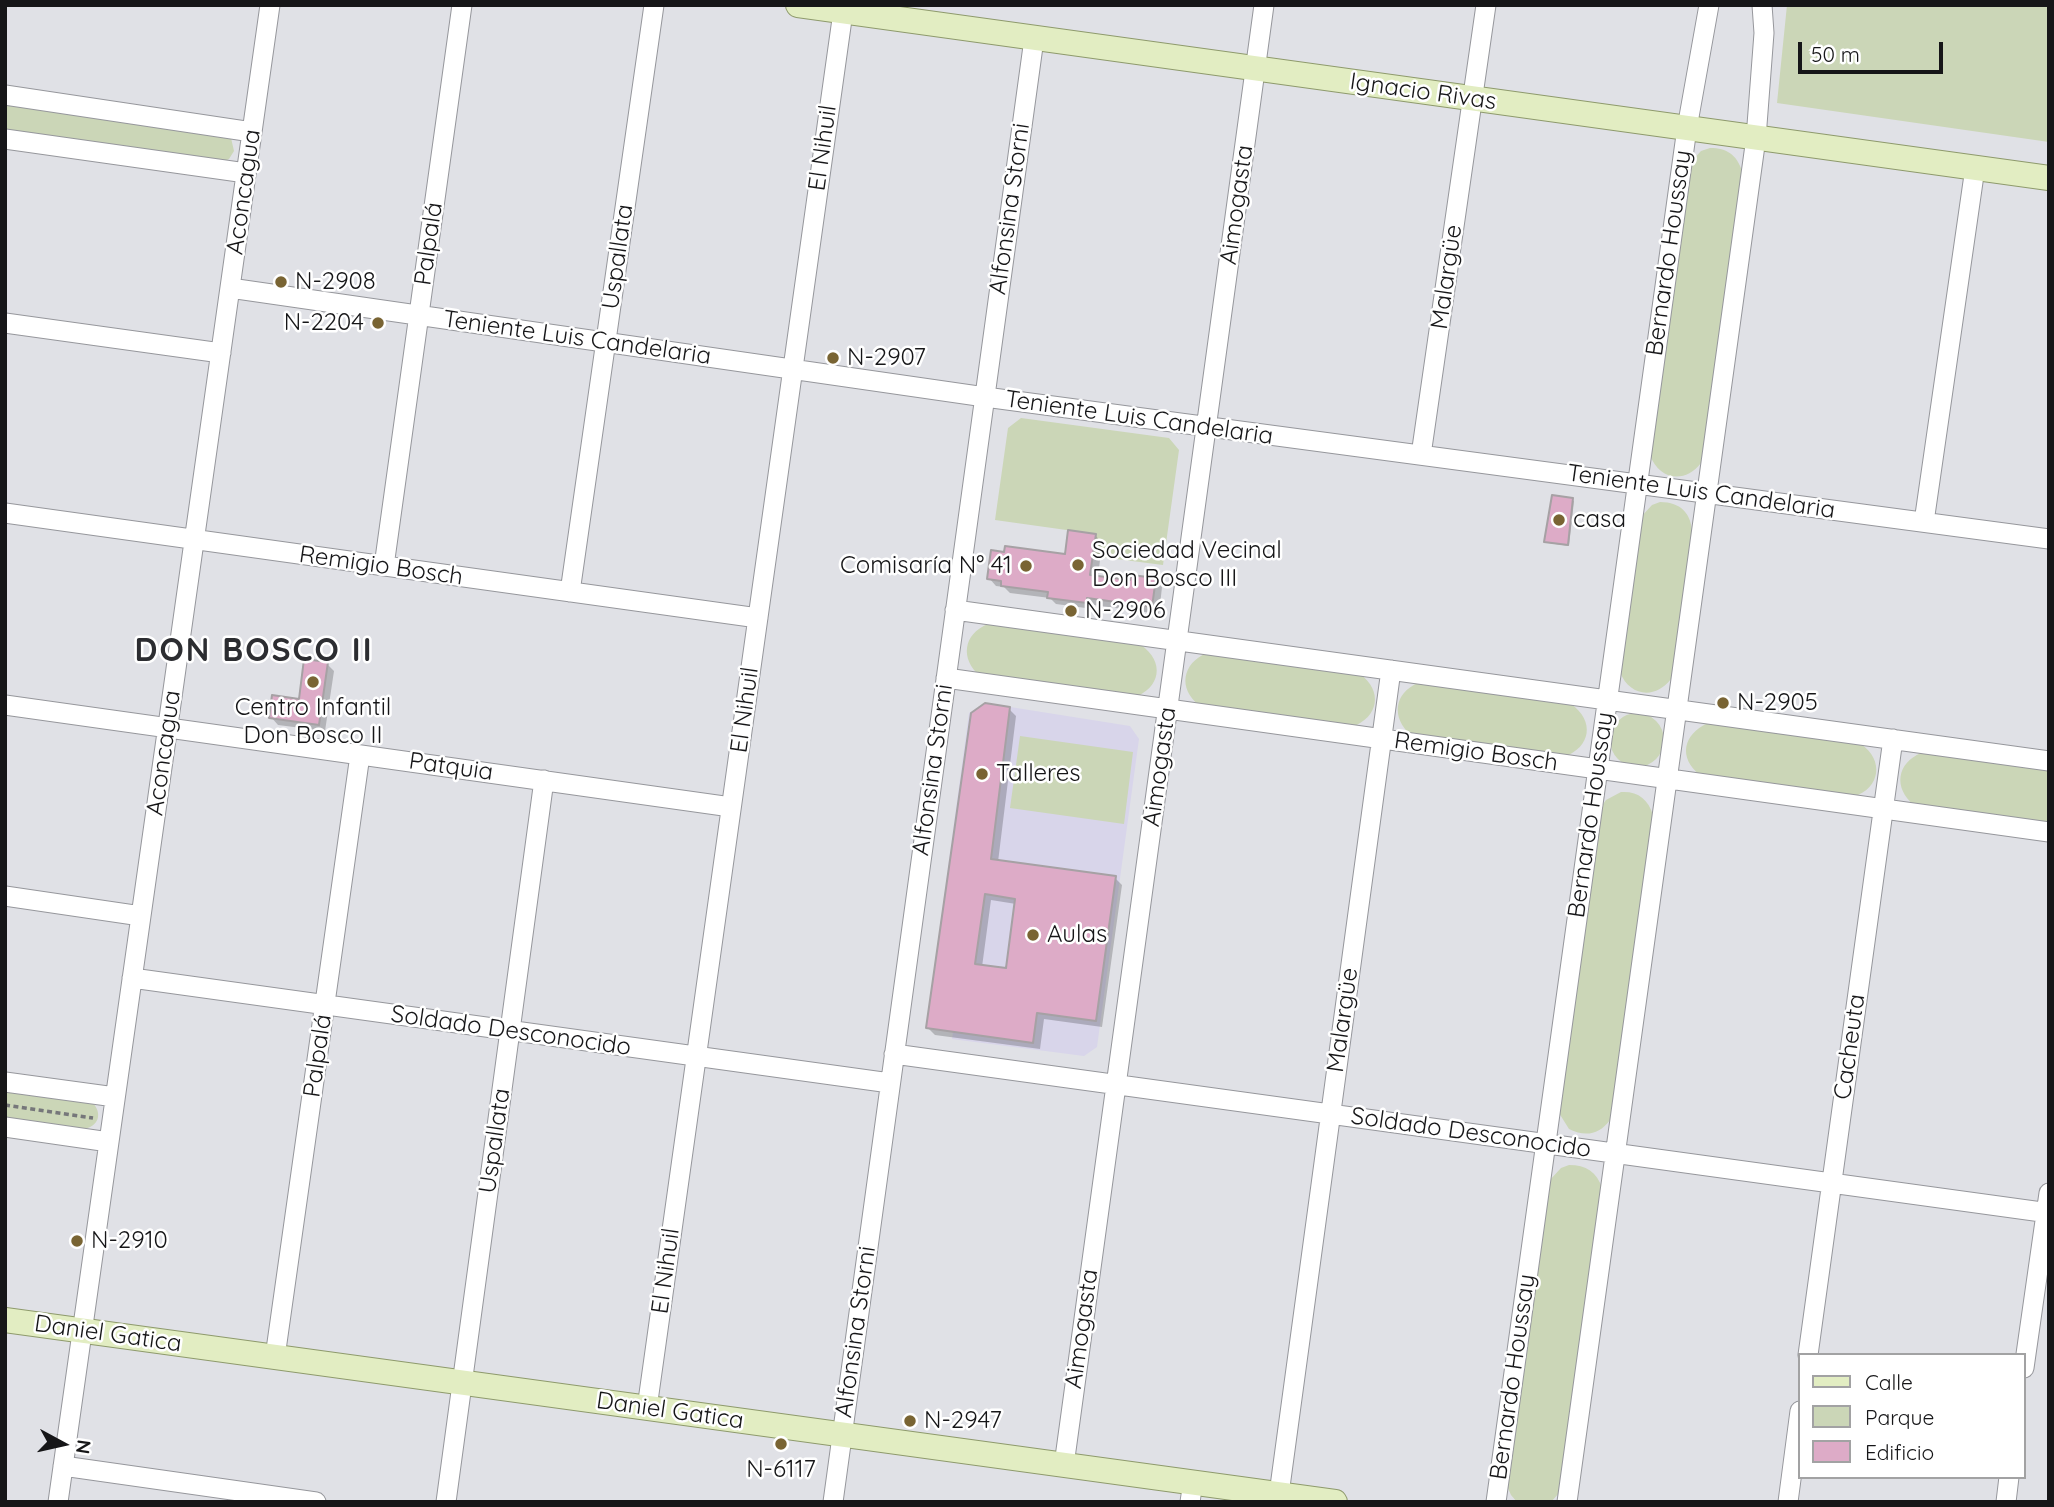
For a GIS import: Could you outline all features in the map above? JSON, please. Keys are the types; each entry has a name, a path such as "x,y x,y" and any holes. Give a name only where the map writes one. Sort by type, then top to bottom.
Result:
{"main road":[{"name":"Ignacio Rivas","path":"798,5 2049,178"},
{"name":"Daniel Gatica","path":"5,1320 1064,1465 1192,1492 1279,1494 1335,1502"}],"street":[{"name":"Aconcagua","path":"58,1502 270,5"},
{"name":"Palpalá","path":"384,566 462,5"},
{"name":"Uspallata","path":"570,592 654,5"},
{"name":"Aimogasta","path":"1064,1465 1265,5"},
{"name":"Malargüe","path":"1421,455 1486,5"},
{"name":"Bernardo Houssay","path":"1496,1502 1687,128 1709,5"},
{"path":"1567,1502 1756,138 1764,33 1762,5"},
{"name":"El Nihuil","path":"647,1408 843,12"},
{"name":"Alfonsina Storni","path":"833,1502 1034,39"},
{"path":"5,95 252,132"},
{"path":"5,139 246,173"},
{"path":"1924,522 1975,168"},
{"name":"Teniente Luis Candelaria","path":"230,288 985,397 2049,539"},
{"path":"5,323 221,353"},
{"name":"Remigio Bosch","path":"5,513 758,618"},
{"path":"955,610 2049,761"},
{"name":"Malargüe","path":"1279,1494 1391,670"},
{"name":"Remigio Bosch","path":"946,678 2049,832"},
{"name":"Patquia","path":"5,705 731,807"},
{"name":"Cacheuta","path":"1808,1353 1893,739"},
{"name":"Palpalá","path":"275,1357 360,755"},
{"name":"Uspallata","path":"446,1502 544,780"},
{"path":"5,897 141,916"},
{"name":"Soldado Desconocido","path":"132,978 890,1083"},
{"name":"Soldado Desconocido","path":"894,1054 1832,1183 2048,1206"},
{"path":"5,1082 115,1097"},
{"path":"5,1127 108,1142"},
{"path":"2026,1354 2048,1206"},
{"path":"1788,1502 1798,1426"},
{"path":"63,1466 212,1495 316,1502"},
{"path":"2006,1502 2009,1479"}],"path":[{"path":"5,1105 98,1118"}],"shaded area":[{"path":"985,703 1130,726 1139,739 1097,1047 1084,1056 952,1039 953,1032 926,1028 969,713"}],"green space":[{"path":"1787,5 2049,5 2049,142 1777,103"},
{"path":"5,103 231,138 234,151 225,161 5,131"},
{"path":"1721,149 1730,154 1742,171 1701,463 1688,474 1673,476 1660,470 1650,455 1690,163 1701,151"},
{"path":"1021,418 1169,438 1179,450 1163,565 1093,556 1095,534 995,520 1008,428"},
{"path":"1660,502 1674,504 1684,510 1690,521 1692,534 1671,679 1658,690 1643,692 1630,686 1620,672 1640,518 1652,505"},
{"path":"988,624 1141,645 1154,659 1154,681 1142,694 1133,698 980,676 969,662 967,647 973,634"},
{"path":"1207,653 1360,674 1372,688 1375,703 1368,717 1352,727 1199,705 1188,692 1186,677 1192,663"},
{"path":"1418,683 1571,704 1584,718 1587,733 1580,747 1564,757 1411,735 1400,721 1398,706 1404,693"},
{"path":"1642,713 1652,717 1660,725 1664,740 1660,755 1652,763 1632,767 1622,763 1614,755 1610,735 1614,725 1622,717"},
{"path":"1708,723 1861,744 1876,765 1874,780 1862,793 1853,797 1700,775 1688,761 1686,747 1693,733"},
{"path":"1020,736 1133,752 1124,824 1010,808"},
{"path":"1921,753 2049,769 2049,825 1914,805 1903,791 1901,776 1907,763"},
{"path":"1621,792 1641,797 1653,815 1610,1120 1596,1132 1581,1133 1569,1129 1559,1113 1601,807 1606,800"},
{"path":"5,1089 92,1102 98,1119 93,1125 83,1129 5,1118"},
{"path":"1569,1165 1590,1170 1602,1188 1559,1493 1551,1502 1517,1502 1507,1486 1549,1181 1561,1168"}],"building":[{"name":"casa","path":"1552,495 1573,498 1568,545 1544,542"},
{"path":"1068,530 1096,534 1090,575 1130,580 1131,575 1156,578 1152,607 1087,598 1087,603 1047,598 1048,592 1001,586 1001,581 987,579 991,550 1004,552 1005,546 1065,554"},
{"name":"Centro Infantil Don Bosco II","path":"304,659 328,662 319,725 269,718 272,695 299,699"},
{"name":"Aulas","path":"985,703 1010,707 991,859 1116,876 1096,1021 1037,1013 1033,1043 926,1028 971,713","holes":["985,894 1015,899 1006,968 975,964"]}],"place":[{"name":"N-2908","path":"281,282"},
{"name":"N-2204","path":"378,323"},
{"name":"N-2907","path":"833,358"},
{"name":"casa","path":"1559,520"},
{"name":"Sociedad Vecinal Don Bosco III","path":"1078,565"},
{"name":"Comisaría N° 41","path":"1026,566"},
{"name":"N-2906","path":"1071,611"},
{"name":"Centro Infantil Don Bosco II","path":"313,682"},
{"name":"N-2905","path":"1723,703"},
{"name":"Talleres","path":"982,774"},
{"name":"Aulas","path":"1033,935"},
{"name":"N-2910","path":"77,1241"},
{"name":"N-2947","path":"910,1421"},
{"name":"N-6117","path":"781,1444"}],"district":[{"name":"DON BOSCO II","path":"254,651"}]}
